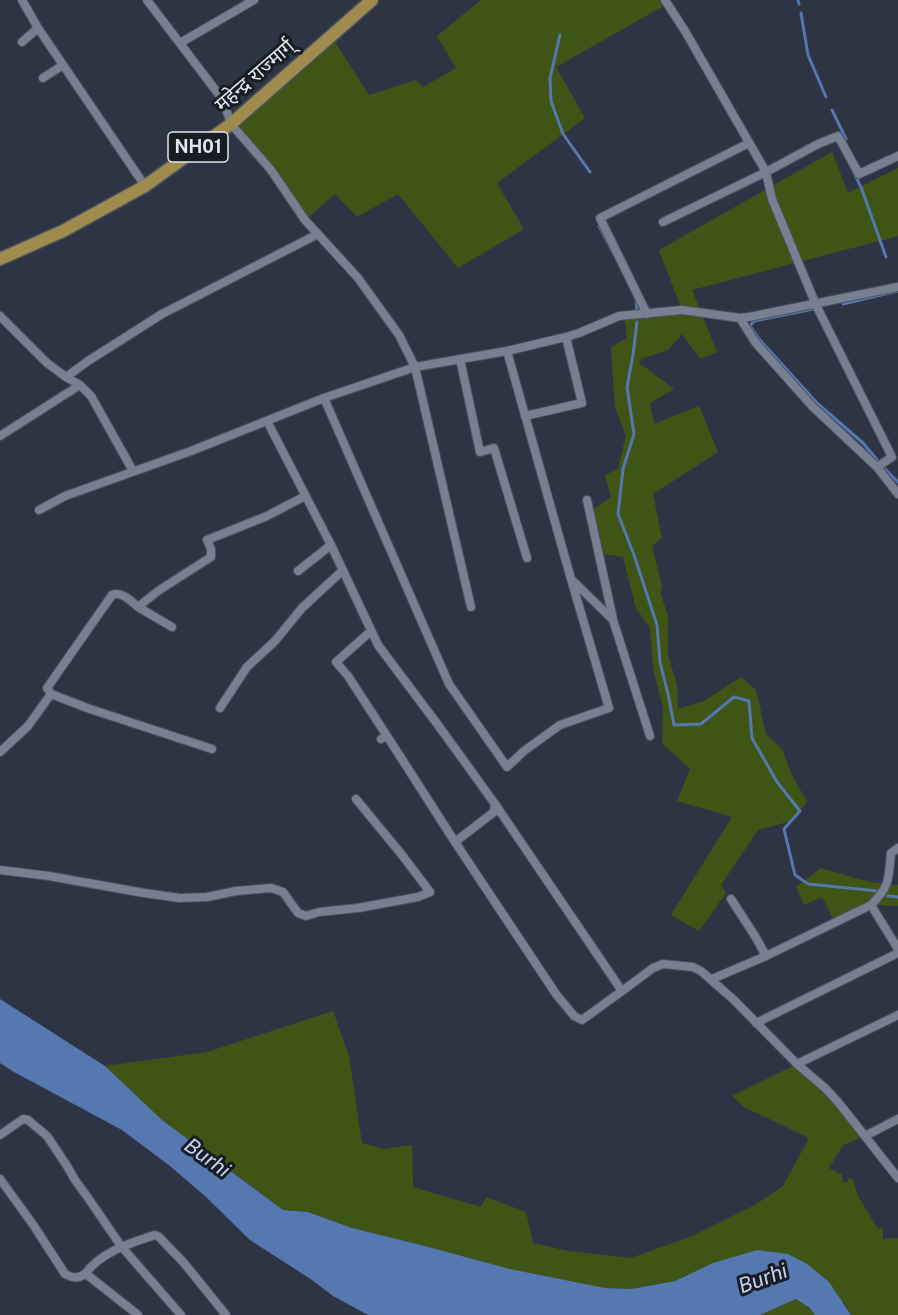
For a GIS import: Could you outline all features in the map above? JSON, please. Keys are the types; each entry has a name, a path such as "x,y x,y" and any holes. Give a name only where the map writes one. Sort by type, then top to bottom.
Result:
{"highway":[{"name":"महेन्द्र राज्मार्ग्","path":"0,259 63,231 145,186 231,124 372,0"}],"street":[{"path":"22,0 38,28 145,186"},
{"path":"147,0 223,100 231,124 271,170 305,220 358,278 399,335 415,367 471,608"},
{"path":"180,43 254,0"},
{"path":"665,0 766,172 772,199 816,304 892,457 877,467"},
{"path":"22,42 38,28"},
{"path":"43,78 63,65"},
{"path":"663,222 838,136 859,174 898,156"},
{"path":"647,314 600,218 749,143"},
{"path":"66,377 162,314 318,234"},
{"path":"39,510 65,496 191,451 324,398 415,367 507,351 566,337 619,316 682,310 740,318 898,287"},
{"path":"0,316 47,363 80,385 91,396 133,471"},
{"path":"740,318 755,342 812,406 877,467 898,494"},
{"path":"525,416 582,403 566,337"},
{"path":"324,398 449,684 507,767 524,751 560,725 609,708 507,351"},
{"path":"460,359 480,452 494,448 527,558"},
{"path":"0,435 80,385"},
{"path":"267,421 331,545 378,645 495,804 622,991"},
{"path":"138,607 166,585 211,557 211,549 207,540 267,516 305,496"},
{"path":"587,500 613,620 650,736"},
{"path":"298,571 331,545"},
{"path":"220,708 247,667 275,641 302,608 342,571"},
{"path":"571,579 613,620"},
{"path":"172,627 117,593 112,596 47,688 51,694 90,709 212,749"},
{"path":"371,631 336,662 348,676 384,738 556,994 574,1016 582,1020 653,968 663,964 693,967 712,980 797,1064 825,1088 898,1178"},
{"path":"0,753 28,726 51,694"},
{"path":"0,870 180,898 207,897 236,891 272,888 283,892 298,913 306,916 418,897 430,892 357,800"},
{"path":"455,842 494,812 495,804"},
{"path":"712,980 871,905 887,885 891,853 898,848"},
{"path":"731,899 766,956"},
{"path":"756,1023 898,951 871,905"},
{"path":"797,1064 898,1015"},
{"path":"0,1135 23,1119 28,1120 47,1136 121,1246 181,1315"},
{"path":"865,1136 898,1119"},
{"path":"0,1179 65,1274 78,1278 96,1262 121,1246 154,1234 184,1263 226,1315"},
{"path":"85,1274 97,1281 138,1315"}],"green space":[{"path":"481,0 665,0 667,4 556,67 585,118 497,183 524,229 458,268 398,194 357,217 335,194 305,220 231,124 331,36 369,95 416,80 423,87 456,68 437,36"},
{"path":"832,152 848,193 898,168 898,236 692,290 717,352 700,359 682,334 668,350 641,359 639,364 674,389 650,403 654,424 699,406 718,452 653,494 662,538 652,546 662,587 660,592 668,616 668,655 677,685 678,709 704,701 741,677 756,690 766,734 782,749 791,773 807,802 791,821 758,830 721,885 726,893 699,931 671,915 732,817 677,801 690,769 662,743 663,708 653,668 650,628 636,608 623,557 604,554 594,509 611,497 605,475 618,469 626,435 615,408 611,347 627,338 624,315 682,310 659,250"},
{"path":"821,868 869,881 898,885 898,906 871,905 835,922 822,897 804,905 796,887"},
{"path":"333,1011 349,1056 362,1143 384,1149 412,1145 413,1187 481,1207 486,1197 526,1212 533,1243 568,1251 631,1258 692,1236 755,1205 783,1186 809,1138 744,1107 732,1096 797,1064 816,1080 865,1136 843,1145 829,1168 842,1175 843,1182 848,1182 848,1177 853,1180 858,1196 878,1229 883,1227 883,1239 898,1238 898,1315 851,1315 844,1302 713,1263 675,1281 631,1289 605,1288 510,1269 352,1228 308,1212 283,1210 162,1120 105,1066 207,1052"},
{"path":"796,1299 810,1308 815,1315 760,1315"}],"water":[{"name":"Burhi","path":"0,999 105,1066 162,1120 283,1210 308,1212 352,1228 510,1269 605,1288 631,1289 675,1281 713,1263 757,1250 788,1254 807,1264 829,1282 851,1315 815,1315 810,1308 796,1299 760,1315 368,1315 333,1296 250,1240 170,1166 122,1130 0,1063"}],"waterway":[{"path":"798,0 799,4"},
{"path":"801,13 808,55 826,97"},
{"path":"560,35 550,78 551,101 563,134 590,172"},
{"path":"832,110 846,139"},
{"path":"851,167 861,187 886,257"},
{"path":"599,226 612,251"},
{"path":"843,304 898,291"},
{"path":"636,298 637,311"},
{"path":"813,309 754,321 750,326 817,403 863,443 879,462"},
{"path":"637,322 627,387 634,434 623,469 618,514 657,625 660,662 674,725 701,724 734,697 749,701 752,738 777,782 800,811 784,829 795,875 808,884 878,891"},
{"path":"884,468 898,482"},
{"path":"888,896 898,897"}]}
